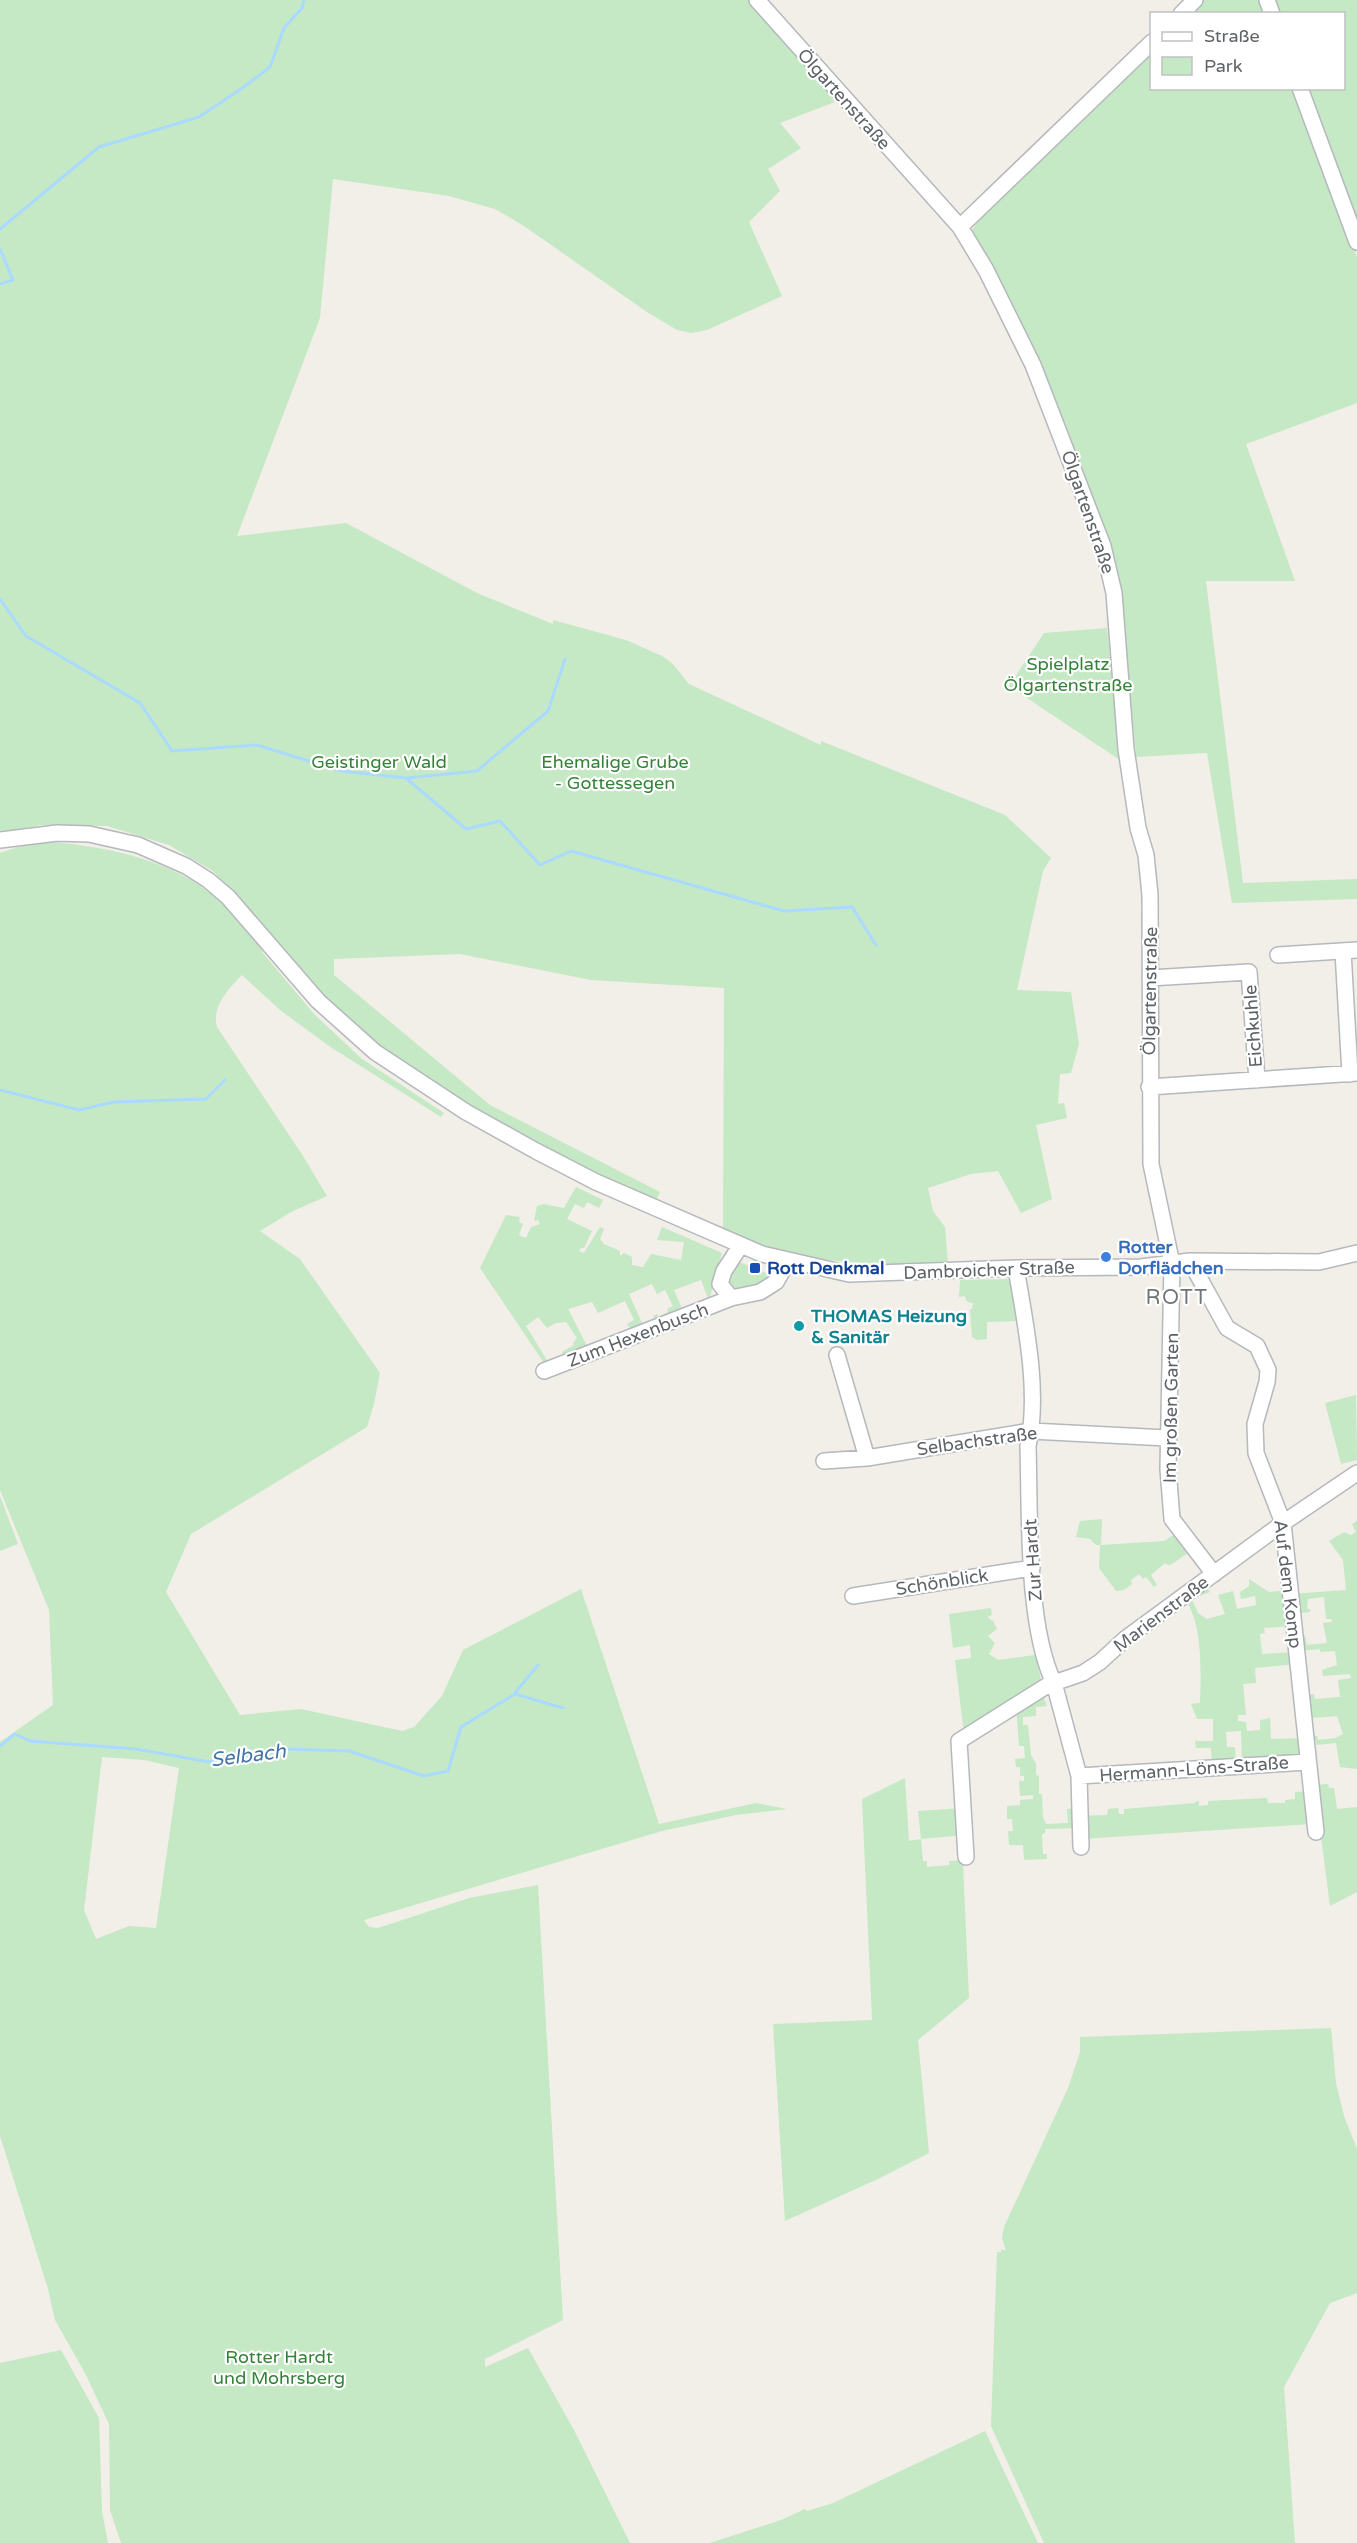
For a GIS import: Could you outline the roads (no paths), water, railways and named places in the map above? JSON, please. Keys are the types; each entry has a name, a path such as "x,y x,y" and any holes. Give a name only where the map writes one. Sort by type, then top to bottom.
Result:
{"street":[{"name":"Ölgartenstraße","path":"757,0 960,227 986,270 1033,365 1103,546 1114,593 1126,749 1138,828 1146,855 1151,916 1149,1087 1151,1164 1172,1264"},
{"path":"1183,12 1195,0"},
{"path":"960,227 1150,44"},
{"path":"1301,90 1357,242"},
{"name":"Dambroicher Straße","path":"0,840 57,833 89,834 138,845 186,866 208,880 228,897 318,1000 375,1052 466,1112 596,1182 741,1245 788,1261 849,1274 1016,1268 1142,1267 1190,1261 1319,1262 1357,1253"},
{"path":"1278,955 1350,951"},
{"name":"Eichkuhle","path":"1149,1087 1354,1074 1350,951"},
{"name":"Eichkuhle","path":"1150,978 1249,972 1257,1080"},
{"name":"Zum Hexenbusch","path":"731,1298 720,1284 724,1271 741,1245"},
{"name":"Zum Hexenbusch","path":"544,1371 731,1298 760,1292 776,1282 788,1261"},
{"name":"Auf dem Komp","path":"1190,1261 1227,1328 1257,1346 1268,1370 1267,1382 1255,1424 1256,1453 1283,1524 1316,1832"},
{"name":"Im großen Garten","path":"1172,1264 1167,1438 1172,1519 1214,1574"},
{"name":"Zur Hardt","path":"1016,1268 1031,1379 1031,1431 1028,1446 1032,1568 1037,1616 1047,1669 1054,1683 1079,1776 1081,1847"},
{"path":"837,1355 867,1458"},
{"name":"Selbachstraße","path":"824,1461 867,1458 1031,1431 1167,1438"},
{"name":"Marienstraße","path":"966,1857 958,1742 1048,1685 1083,1673 1100,1662 1125,1639 1357,1473"},
{"name":"Schönblick","path":"853,1596 1032,1568"},
{"name":"Hermann-Löns-Straße","path":"1079,1776 1308,1762"}],"waterway":[{"path":"0,229 99,147 199,117 241,89 270,67 284,28 302,8 304,0"},
{"path":"0,249 13,280 0,284"},
{"path":"0,599 26,636 140,703 172,751 257,745 341,771 406,778 477,771 548,711 565,659"},
{"path":"406,778 466,829 500,821 540,865 571,851 784,911 852,907 876,945"},
{"path":"0,1090 79,1110 114,1102 206,1099 225,1080"},
{"path":"515,1693 538,1665"},
{"name":"Selbach","path":"0,1746 15,1734 30,1741 136,1749 209,1762 283,1749 349,1751 424,1776 448,1771 461,1727 515,1694 563,1708"}],"place":[{"name":"Rotter Dorflädchen","path":"1106,1257"},
{"name":"Rott Denkmal","path":"755,1268"},
{"name":"THOMAS Heizung & Sanitär","path":"799,1326"}],"district":[{"name":"ROTT","path":"1177,1297"}],"park label":[{"name":"Spielplatz Ölgartenstraße","path":"1068,674"},
{"name":"Geistinger Wald","path":"379,762"},
{"name":"Ehemalige Grube - Gottessegen","path":"615,772"},
{"name":"Rotter Hardt und Mohrsberg","path":"279,2367"}]}
